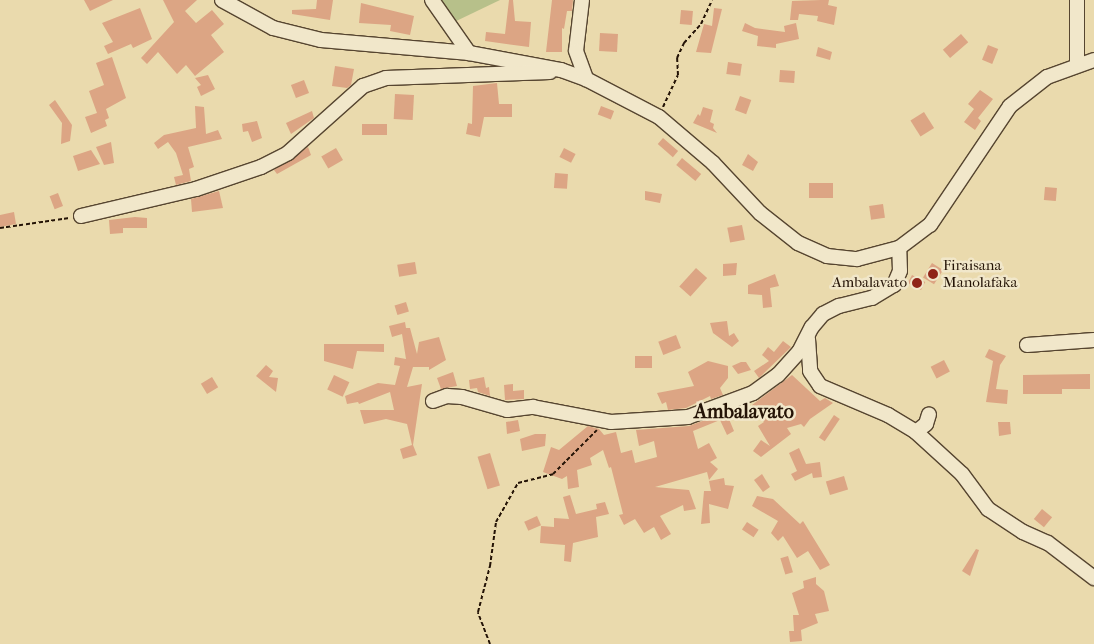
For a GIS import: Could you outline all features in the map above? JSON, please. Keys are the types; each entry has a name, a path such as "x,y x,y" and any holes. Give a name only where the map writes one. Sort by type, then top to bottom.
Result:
{"street":[{"path":"222,0 272,28 321,40 468,53 560,70 586,79 659,117 713,163 760,212 798,243 827,256 857,259 899,248 930,225 1010,106 1029,88 1077,64 1094,60"},
{"path":"432,0 468,53"},
{"path":"582,0 576,51 586,79"},
{"path":"1077,0 1077,64"},
{"path":"81,216 196,189 261,167 288,153 362,86 386,78 466,73 532,75 560,70"},
{"path":"433,402 447,396 462,397 507,410 533,408 607,421 673,420 744,397 778,375 808,339 812,327 823,314 839,306 872,298 894,285 900,271 899,248"},
{"path":"808,339 810,371 820,386 888,415 916,432 962,474 988,510 1048,543 1094,578"},
{"path":"1027,345 1094,340"},
{"path":"916,432 926,424 929,414"}],"path":[{"path":"659,117 678,75 677,58 684,43 701,24 712,0"},
{"path":"0,228 81,216"},
{"path":"490,644 478,612 490,566 496,522 505,504 518,483 553,474 607,421"}],"green space":[{"path":"432,0 500,0 450,24"}],"building":[{"path":"84,0 113,0 90,11"},
{"path":"163,0 197,0 185,11 196,23 212,10 224,24 211,35 224,52 195,76 186,65 177,74 158,52 147,64 141,58 174,22"},
{"path":"317,0 333,0 330,20 292,14 292,10 316,9"},
{"path":"509,0 513,0 515,21 531,22 529,47 485,41 486,32 505,34"},
{"path":"552,0 573,0 572,11 567,11 564,29 562,28 562,52 546,52"},
{"path":"829,0 828,5 837,7 834,25 817,21 818,16 799,14 798,20 790,20 792,1"},
{"path":"361,3 414,16 410,35 390,31 391,25 359,23"},
{"path":"140,8 152,39 133,48 131,44 108,54 104,46 113,42 102,23"},
{"path":"714,8 722,9 711,53 696,52 704,24 712,26"},
{"path":"681,10 693,11 692,25 680,24"},
{"path":"745,23 755,28 785,32 784,26 796,23 799,39 776,44 776,48 757,46 758,36 742,31"},
{"path":"600,33 618,34 617,52 599,51"},
{"path":"961,34 968,42 950,58 943,50"},
{"path":"988,45 998,49 992,64 982,60"},
{"path":"818,47 832,52 830,60 816,56"},
{"path":"112,57 126,98 106,109 109,118 105,120 107,126 91,133 85,117 97,113 89,91 104,85 96,63"},
{"path":"728,62 742,64 740,76 726,74"},
{"path":"335,66 354,69 351,85 347,88 332,86"},
{"path":"780,70 795,71 794,83 779,82"},
{"path":"208,75 215,89 201,96 197,87 201,85 195,78"},
{"path":"304,80 309,93 296,98 291,85"},
{"path":"497,83 499,104 512,104 512,117 484,117 480,137 466,134 468,123 472,124 473,86"},
{"path":"980,90 993,99 978,118 981,121 975,130 964,122 974,109 968,104"},
{"path":"395,94 414,95 413,120 394,119"},
{"path":"740,96 751,100 746,114 735,110"},
{"path":"55,100 72,125 70,141 61,144 62,123 49,105"},
{"path":"195,106 204,107 206,134 218,130 222,139 188,147 194,167 189,169 191,181 176,185 174,177 183,175 176,153 168,142 158,149 154,143 164,135 196,128"},
{"path":"601,106 614,111 611,119 598,114"},
{"path":"703,107 713,110 710,122 714,124 713,128 717,133 693,123 698,114 700,116"},
{"path":"312,111 314,118 291,134 286,123"},
{"path":"924,112 934,128 920,137 910,120"},
{"path":"257,121 262,138 252,142 248,131 243,132 242,124"},
{"path":"362,124 387,124 387,135 362,135"},
{"path":"663,138 678,151 673,157 658,144"},
{"path":"111,142 114,163 104,165 96,147"},
{"path":"308,147 311,155 277,174 274,170"},
{"path":"336,148 343,160 328,169 321,156"},
{"path":"564,148 576,154 571,163 559,157"},
{"path":"91,150 100,164 78,171 73,156"},
{"path":"748,154 758,162 753,171 742,165"},
{"path":"682,158 701,174 695,181 676,165"},
{"path":"555,173 568,174 567,189 554,188"},
{"path":"809,183 833,183 833,198 809,198"},
{"path":"1045,187 1057,188 1056,201 1044,200"},
{"path":"219,191 223,208 192,212 191,199"},
{"path":"645,191 662,194 660,203 645,200"},
{"path":"58,193 63,206 55,209 50,196"},
{"path":"883,204 885,218 871,220 869,206"},
{"path":"14,212 16,224 0,227 0,215"},
{"path":"135,217 147,218 147,228 123,228 123,233 110,234 109,220"},
{"path":"742,225 745,240 730,243 727,228"},
{"path":"415,262 417,274 399,277 397,265"},
{"path":"737,263 736,275 723,276 723,264"},
{"name":"Firaisana Manolafaka","path":"932,263 943,270 934,284 923,277"},
{"path":"696,268 707,278 690,297 679,287"},
{"path":"775,274 779,286 770,288 772,307 763,308 762,295 748,294 748,285"},
{"name":"Ambalavato","path":"912,275 925,282 921,290 908,283"},
{"path":"406,302 409,312 397,315 395,306"},
{"path":"727,321 729,336 734,333 739,341 732,347 713,333 710,323"},
{"path":"405,322 406,328 410,328 417,354 419,342 439,337 446,360 429,370 429,367 413,367 407,387 422,384 413,445 417,455 403,459 400,449 412,445 407,424 386,419 364,424 360,410 394,410 390,392 359,404 358,402 347,404 345,396 378,383 395,385 400,366 394,365 395,357 406,359 402,334 392,337 389,326"},
{"path":"676,335 681,348 663,355 658,342"},
{"path":"783,341 791,347 759,378 754,371 769,361 762,355 768,347 774,352"},
{"path":"324,344 384,344 384,352 357,351 353,369 324,361"},
{"path":"989,349 1006,356 1000,365 996,389 1008,390 1007,404 986,402 993,361 985,357"},
{"path":"635,356 652,356 652,368 635,368"},
{"path":"944,360 950,372 937,378 931,367"},
{"path":"708,361 728,366 728,378 720,388 723,395 711,399 710,396 686,408 668,410 666,402 662,404 657,393 694,386 688,372"},
{"path":"746,362 751,370 738,374 732,366"},
{"path":"266,365 273,371 269,377 278,378 276,392 256,376"},
{"path":"453,372 457,386 441,389 437,378"},
{"path":"1090,374 1090,389 1062,389 1062,394 1023,394 1023,375"},
{"path":"334,375 349,382 343,397 327,390"},
{"path":"792,375 820,401 825,398 833,403 810,419 804,427 801,424 787,428 791,434 761,457 753,451 761,440 770,446 758,426 764,422 752,405"},
{"path":"212,377 218,387 207,394 201,384"},
{"path":"484,377 486,388 489,387 490,396 478,392 477,388 470,389 469,380"},
{"path":"513,384 513,391 524,390 524,399 505,400 504,385"},
{"path":"726,412 734,431 727,435 720,420 693,431 698,449 709,443 717,458 710,462 718,469 709,480 707,472 655,487 689,490 696,509 684,511 683,505 660,516 671,534 661,540 654,527 644,533 635,519 624,525 619,515 623,514 611,467 609,468 603,450 590,458 592,465 577,470 579,487 568,489 567,476 562,479 543,472 551,447 559,450 588,426 599,429 604,435 616,432 621,453 632,450 635,463 657,457 654,441 639,446 636,430 689,426"},
{"path":"834,415 840,419 825,441 819,437"},
{"path":"518,420 520,431 507,434 506,422"},
{"path":"998,422 1010,422 1011,434 999,436"},
{"path":"535,434 546,434 545,446 522,451 520,439"},
{"path":"799,448 806,464 820,462 822,477 813,478 812,473 795,481 791,474 797,471 789,453"},
{"path":"490,453 500,486 488,489 478,457"},
{"path":"762,474 770,487 763,492 754,480"},
{"path":"844,476 848,489 830,495 826,482"},
{"path":"724,478 725,485 734,486 728,509 709,504 710,523 701,524 704,491 711,491 709,481"},
{"path":"570,495 576,514 597,509 596,504 605,502 609,514 596,517 598,537 573,543 571,562 564,561 565,545 540,543 541,526 554,527 554,518 569,519 563,497"},
{"path":"757,496 773,499 800,524 803,521 830,565 820,570 808,551 797,558 783,536 778,541 771,533 778,521 752,506"},
{"path":"1042,509 1052,517 1044,527 1034,519"},
{"path":"537,516 541,525 528,531 524,522"},
{"path":"747,522 759,530 754,537 742,529"},
{"path":"976,549 979,550 970,576 962,571"},
{"path":"788,556 793,572 785,575 780,558"},
{"path":"816,577 816,584 824,591 829,611 815,614 818,623 801,630 802,641 790,642 789,631 794,631 793,615 799,615 792,593 804,588 803,581"}],"place":[{"name":"Firaisana Manolafaka","path":"933,274"},
{"name":"Ambalavato","path":"917,283"}],"district":[{"name":"Ambalavato","path":"744,411"}]}
